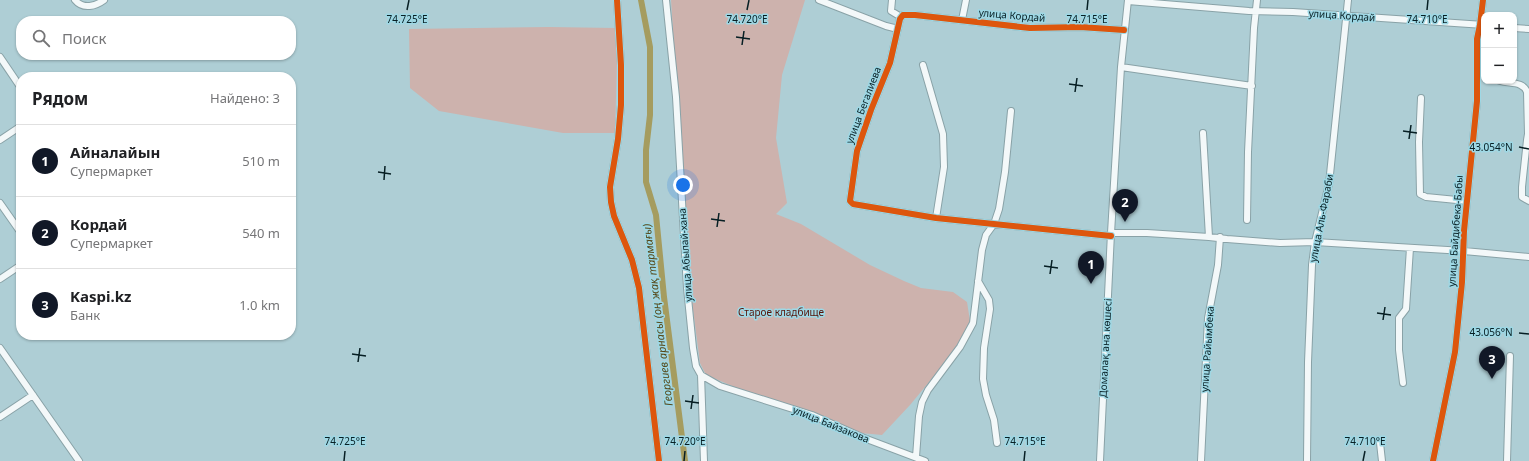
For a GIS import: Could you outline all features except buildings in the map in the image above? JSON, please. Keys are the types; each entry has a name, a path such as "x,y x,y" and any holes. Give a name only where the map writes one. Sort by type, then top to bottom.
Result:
{"street":[{"path":"75,0 78,3 88,6 97,5 104,0"},
{"path":"617,0 621,65 621,106 618,139 610,187 611,202 614,216 632,260 639,288 659,461"},
{"name":"улица Абылай-хана","path":"666,0 676,97 687,288 693,348 696,366 701,375 704,461"},
{"path":"819,0 886,26 898,29"},
{"path":"892,0 891,11 902,16"},
{"path":"962,20 966,0"},
{"name":"улица Кордай","path":"1128,0 1256,11 1347,15 1481,25"},
{"name":"Домалақ ана көшесі","path":"1100,461 1121,67 1128,0"},
{"path":"1248,220 1248,152 1254,28 1257,0"},
{"name":"улица Аль-Фараби","path":"1307,461 1308,362 1312,265 1329,184 1348,0"},
{"name":"улица Байдибека-Бабы","path":"1483,0 1483,12"},
{"name":"улица Кордай","path":"902,16 923,15 1030,28 1080,27 1124,30"},
{"name":"улица Бегалиева","path":"902,16 890,63 870,110 857,151 851,203 936,218 1111,235 1147,233 1220,237 1227,239 1280,243 1316,242 1464,251 1529,257"},
{"name":"улица Байдибека-Бабы","path":"1433,461 1453,369 1477,91 1477,39 1481,28"},
{"path":"1517,28 1529,29"},
{"path":"0,57 16,81"},
{"path":"923,65 943,134 944,167 936,218"},
{"path":"1121,67 1236,85 1252,86"},
{"path":"1476,80 1481,80"},
{"path":"1516,84 1522,85 1527,92 1528,134 1522,194 1524,199 1529,201"},
{"name":"улица Байдибека-Бабы","path":"1421,98 1419,142 1420,194 1426,197 1467,201"},
{"path":"916,457 918,416 922,402 928,390 960,347 973,323 982,250 986,235 994,224 999,209 1011,111"},
{"path":"0,140 16,129"},
{"path":"1203,133 1209,237"},
{"path":"0,203 16,226"},
{"name":"улица Райымбека","path":"1201,461 1208,318 1218,264 1220,237"},
{"path":"1403,383 1399,350 1399,318 1406,309 1410,248"},
{"path":"0,279 16,268"},
{"path":"978,280 989,300 990,309 984,348 983,379 986,395 994,420 997,443"},
{"path":"0,348 79,461"},
{"path":"1507,461 1510,356"},
{"name":"улица Байзакова","path":"701,375 720,386 812,415 864,438 925,461"},
{"path":"0,417 32,395"},
{"path":"1380,443 1382,461"}],"green space":[{"name":"Старое кладбище","path":"671,0 805,0 782,75 776,138 787,203 776,214 801,224 870,265 904,281 921,288 953,292 967,302 970,321 954,352 910,405 882,435 861,433 817,414 742,390 706,375 700,363 689,279"},
{"path":"549,27 615,28 617,61 615,133 563,133 439,111 410,88 409,29"}],"waterway":[{"name":"Георгиев арнасы (оң жақ тармағы)","path":"641,0 650,47 650,115 646,150 646,182 656,215 664,297 685,461"}],"cycle path":[{"path":"617,0 621,65 621,105 618,139 610,187 611,202 614,216 632,260 639,288 659,461"},
{"path":"1433,461 1455,352 1462,282 1464,231 1477,101 1477,39 1483,0"},
{"path":"1111,236 936,218 853,204 850,201 857,151 871,110 890,63 900,19 903,15 915,15 1030,28 1080,27 1124,30"}],"place":[{"name":"Кордай","path":"1125,222"},
{"name":"Айналайын","path":"1091,284"},
{"name":"Kaspi.kz","path":"1492,379"}]}
